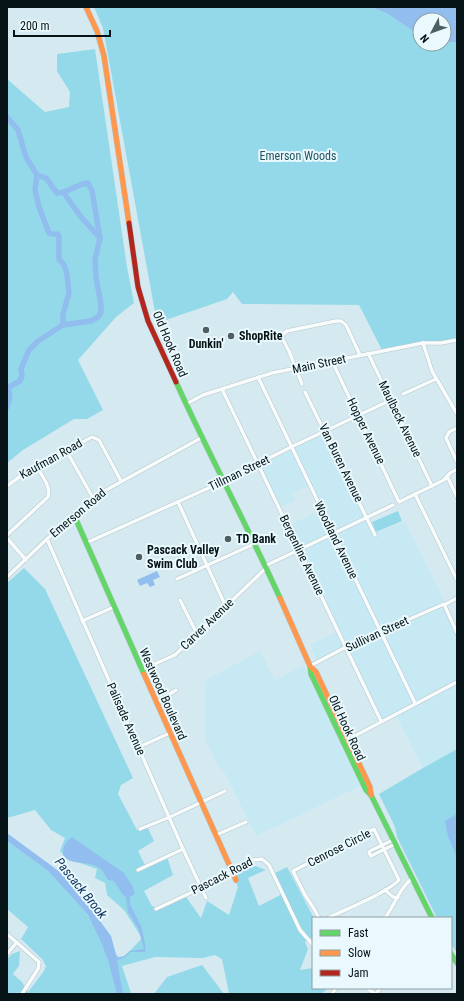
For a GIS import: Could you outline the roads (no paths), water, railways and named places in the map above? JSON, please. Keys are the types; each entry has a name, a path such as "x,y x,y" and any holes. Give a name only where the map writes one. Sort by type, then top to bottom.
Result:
{"main road":[{"name":"Old Hook Road","path":"86,7 100,38 104,56 138,287 148,321 201,438 265,567 310,666 311,674 370,787 371,795 431,917"},
{"name":"Westwood Boulevard","path":"74,516 236,880"}],"street":[{"path":"302,384 289,351 282,338 283,334 287,331 341,321 346,325 360,355"},
{"name":"Main Street","path":"186,404 203,395 258,378 295,369 423,343 441,343 457,340"},
{"path":"423,343 429,364 436,379 457,414"},
{"name":"Maulbeck Avenue","path":"368,353 432,486"},
{"name":"Hopper Avenue","path":"332,361 399,502 415,494"},
{"name":"Woodland Avenue","path":"258,378 415,704"},
{"path":"403,394 436,379"},
{"name":"Bergenline Avenue","path":"222,389 381,721"},
{"name":"Van Buren Avenue","path":"305,392 375,535"},
{"name":"Tillman Street","path":"86,543 222,482 291,447 391,400"},
{"path":"457,428 449,432 446,438 457,462"},
{"name":"Kaufman Road","path":"7,486 37,466 89,438 97,439 100,443 121,481"},
{"name":"Emerson Road","path":"7,577 93,498 121,481 201,438"},
{"path":"66,450 93,498"},
{"path":"7,535 48,497 48,485 37,466"},
{"path":"457,469 450,473 444,480 415,494 457,580"},
{"path":"447,476 457,497"},
{"path":"178,502 226,606"},
{"name":"Carver Avenue","path":"142,670 175,655 265,567 299,549 393,505"},
{"path":"7,538 26,560"},
{"name":"Palisade Avenue","path":"47,539 82,621 206,898"},
{"path":"177,579 254,544"},
{"name":"Sullivan Street","path":"310,666 346,647 457,598"},
{"path":"180,600 197,634"},
{"path":"445,604 457,633"},
{"path":"82,621 114,607"},
{"path":"345,740 457,682"},
{"path":"156,703 176,690"},
{"path":"139,747 170,733"},
{"path":"140,829 225,791"},
{"path":"216,835 246,822"},
{"name":"Cenrose Circle","path":"319,917 314,906 305,895 293,871 374,829 399,880 396,884 385,890 330,917"},
{"path":"383,847 394,842"},
{"path":"138,870 183,848"},
{"name":"Pascack Road","path":"156,909 201,888 257,858 266,861 269,865 300,930 312,944"},
{"path":"386,917 398,898 402,888 412,879"},
{"path":"385,890 398,898"},
{"path":"7,934 39,962 38,969 22,994"},
{"path":"7,954 17,942"}],"waterway":[{"name":"Pascack Brook","path":"7,117 18,130 26,157 37,175 46,178 57,193 65,192 88,183 92,191 100,238 95,260 96,277 101,305 101,312 98,317 91,321 63,325 38,341 29,350 21,369 22,376 20,381 7,388"},
{"name":"Pascack Brook","path":"37,175 35,190 39,207 49,233 57,234 59,236 59,259 64,265 67,274 69,293 63,314 63,325"},
{"name":"Pascack Brook","path":"64,193 81,217 100,238"},
{"path":"7,407 10,397 8,388"}],"place":[{"name":"Dunkin'","path":"206,330"},
{"name":"ShopRite","path":"231,336"},
{"name":"TD Bank","path":"228,539"},
{"name":"Pascack Valley Swim Club","path":"139,557"}],"park label":[{"name":"Emerson Woods","path":"298,156"}]}
